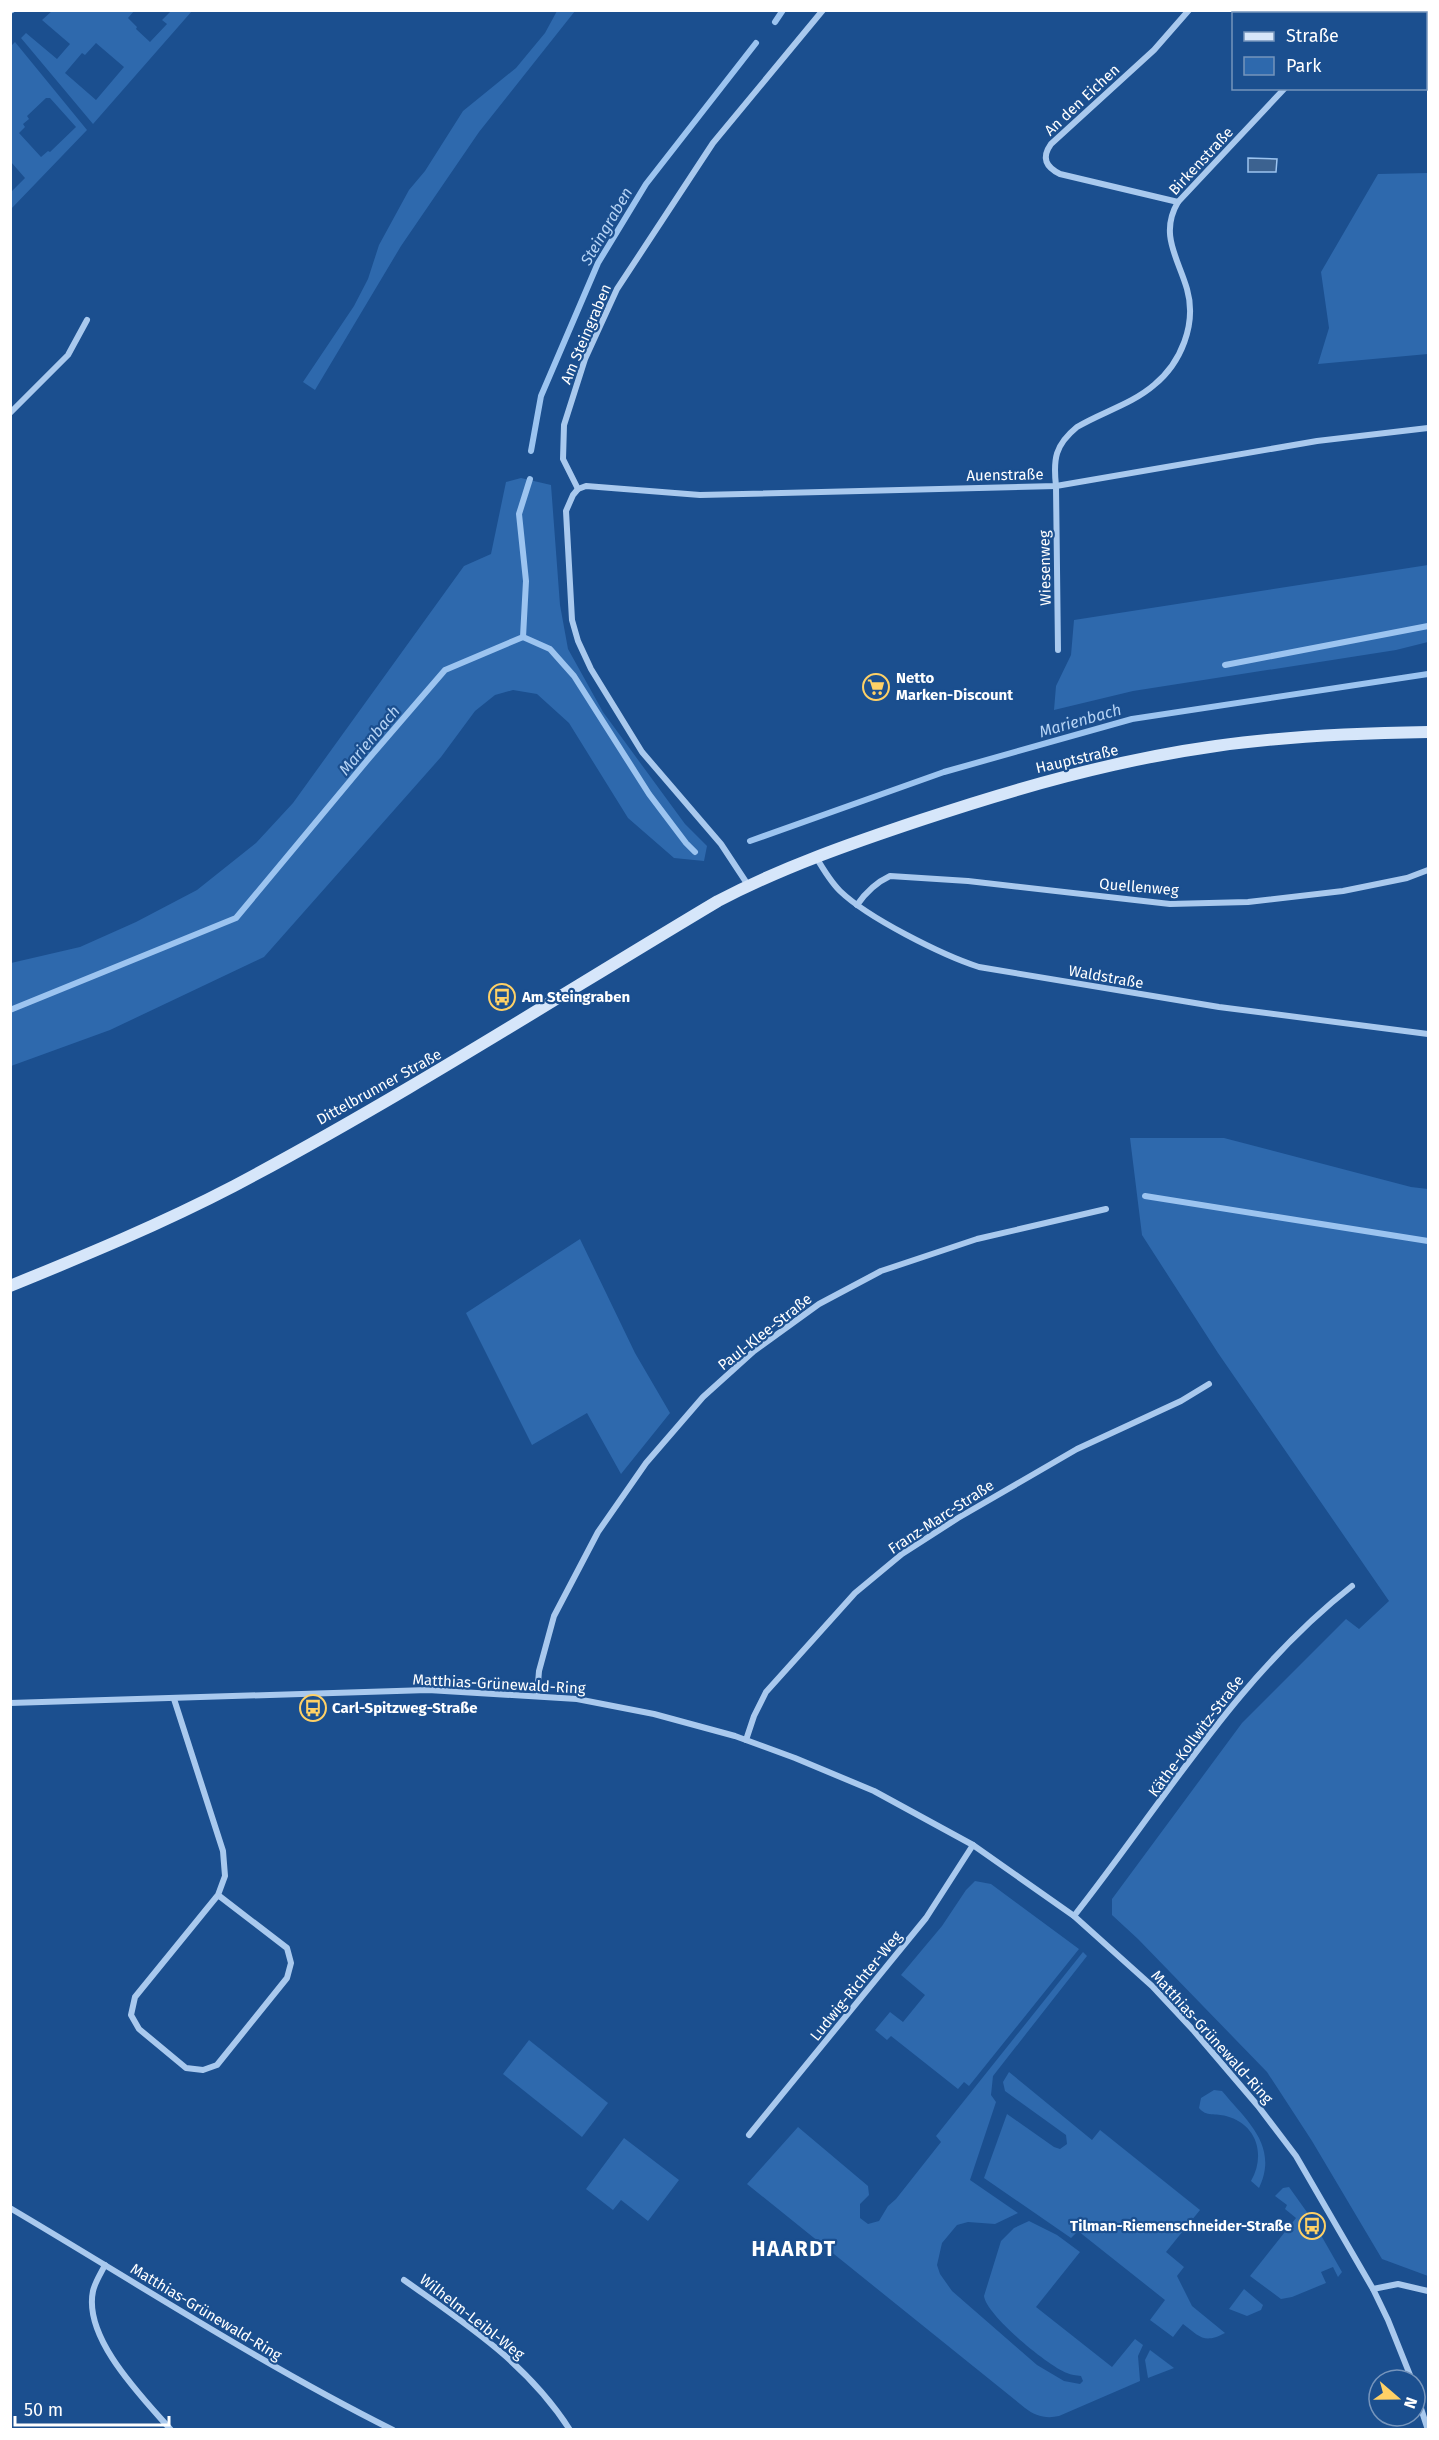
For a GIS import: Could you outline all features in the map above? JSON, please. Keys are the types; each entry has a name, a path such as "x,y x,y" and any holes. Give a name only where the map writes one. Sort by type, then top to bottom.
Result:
{"street":[{"name":"Am Steingraben","path":"578,489 563,459 564,425 585,359 617,288 713,143 823,10"},
{"name":"An den Eichen","path":"1178,202 1060,174 1046,164 1045,156 1051,144 1154,50 1189,10"},
{"name":"Birkenstraße","path":"1056,486 1054,465 1056,455 1068,435 1089,420 1142,394 1156,383 1179,354 1187,333 1190,314 1188,291 1177,263 1170,234 1172,213 1178,202 1283,90"},
{"path":"10,413 68,355 87,320"},
{"name":"Auenstraße","path":"578,489 586,486 605,486 700,495 1056,486 1317,441 1428,428"},
{"name":"Wiesenweg","path":"1056,486 1058,650"},
{"path":"578,489 566,512 572,620 578,641 591,669 642,752 721,844 748,885"},
{"name":"Hauptstraße","path":"748,885 816,856 1004,793 1142,759 1215,746 1287,738 1362,733 1428,732"},
{"name":"Waldstraße","path":"816,856 826,875 857,905 961,961 979,967 1219,1007 1428,1034"},
{"name":"Quellenweg","path":"857,905 867,891 891,876 968,881 1170,903 1248,902 1343,891 1407,878 1428,870"},
{"name":"Dittelbrunner Straße","path":"10,1286 138,1233 234,1185 442,1070 620,959 748,885"},
{"name":"Paul-Klee-Straße","path":"537,1696 539,1671 554,1616 598,1532 646,1463 702,1397 754,1351 819,1304 881,1271 977,1239 1107,1209"},
{"name":"Franz-Marc-Straße","path":"746,1740 754,1716 766,1692 855,1593 902,1554 958,1518 1077,1449 1181,1401 1209,1384"},
{"name":"Käthe-Kollwitz-Straße","path":"1074,1916 1108,1874 1215,1725 1272,1658 1320,1611 1352,1586"},
{"name":"Matthias-Grünewald-Ring","path":"10,1704 428,1690 577,1699 654,1714 746,1740 874,1791 973,1845 1074,1916 1152,1986 1194,2031 1258,2106 1307,2173 1373,2289 1407,2368"},
{"path":"174,1699 223,1851 225,1876 218,1895 135,1997 131,2015 138,2029 186,2068 203,2070 217,2065 287,1978 291,1963 287,1948 218,1895"},
{"name":"Ludwig-Richter-Weg","path":"749,2135 926,1918 973,1845"},
{"name":"Matthias-Grünewald-Ring","path":"10,2208 258,2356 393,2430"},
{"path":"105,2265 93,2291 93,2321 114,2360 171,2430"},
{"name":"Wilhelm-Leibl-Weg","path":"404,2280 507,2356 551,2401 570,2430"},
{"path":"1373,2289 1398,2284 1428,2291"}],"green space":[{"path":"52,11 134,11 128,18 150,42 167,24 162,20 171,11 192,11 93,124 21,38 26,33 57,59 70,44 42,20","holes":["96,43 124,67 96,100 65,73 82,53 85,55"]},
{"path":"557,11 575,11 479,132 401,246 315,390 303,382 354,306 368,279 379,245 409,190 425,171 463,111 516,68 545,33"},
{"path":"15,42 87,130 11,209 11,192 25,178 11,162 10,47","holes":["46,98 50,98 76,127 50,152 48,151 41,157 19,133 25,127 23,124 29,119 27,116"]},
{"path":"1428,173 1428,354 1318,364 1329,328 1321,272 1378,174"},
{"path":"521,478 551,485 560,605 568,649 603,712 685,824 707,846 704,861 674,858 628,818 569,723 537,694 513,690 495,695 475,711 441,757 264,957 110,1030 11,1066 11,963 80,947 136,922 197,890 256,843 293,803 464,566 491,554 506,482"},
{"path":"1428,565 1428,642 1396,650 1133,691 1054,710 1056,686 1071,655 1074,620"},
{"path":"1130,1138 1224,1138 1411,1187 1428,1189 1428,2276 1382,2259 1312,2141 1267,2072 1112,1915 1112,1899 1242,1723 1346,1619 1359,1629 1389,1601 1218,1353 1142,1235"},
{"path":"580,1239 635,1353 670,1413 621,1474 587,1413 532,1445 466,1313"},
{"path":"975,1881 991,1884 1079,1949 969,2086 964,2082 958,2089 891,2036 887,2040 875,2030 890,2012 903,2022 925,1995 901,1975 942,1926 966,1890"},
{"path":"1083,1952 1087,1956 993,2076 991,2095 996,2102 970,2180 1018,2213 995,2224 968,2222 957,2225 942,2243 937,2265 940,2274 952,2291 1037,2365 1064,2381 1080,2384 1083,2381 1081,2376 1069,2374 1046,2361 1019,2339 995,2315 984,2296 1001,2241 1014,2228 1029,2221 1057,2235 1080,2252 1036,2307 1112,2367 1135,2339 1143,2345 1138,2356 1140,2381 1059,2416 1045,2417 1025,2408 747,2184 798,2127 868,2186 869,2195 860,2204 860,2218 868,2224 879,2221 888,2206 941,2142 936,2136"},
{"path":"529,2040 608,2103 582,2137 503,2074"},
{"path":"1009,2072 1092,2140 1100,2130 1200,2210 1166,2252 1184,2267 1177,2276 1192,2306 1225,2333 1212,2338 1202,2338 1183,2324 1173,2337 1150,2320 1165,2300 1078,2231 1071,2238 984,2178 1007,2114 1054,2147 1060,2149 1067,2144 1066,2135 1005,2091 1003,2082"},
{"path":"1214,2090 1222,2091 1250,2124 1263,2147 1264,2173 1259,2188 1251,2181 1256,2171 1258,2151 1251,2133 1237,2120 1222,2115 1208,2114 1199,2108 1201,2098"},
{"path":"624,2138 679,2180 648,2221 621,2200 613,2210 586,2189"},
{"path":"1289,2187 1309,2215 1302,2219 1312,2234 1318,2230 1342,2272 1338,2277 1333,2267 1321,2272 1326,2283 1292,2297 1281,2299 1250,2276 1296,2218 1285,2209 1287,2205 1275,2196 1283,2188"},
{"path":"1244,2289 1263,2305 1261,2310 1247,2316 1229,2309"},
{"path":"1150,2350 1174,2368 1148,2378 1145,2360"}],"shaded area":[{"path":"1248,158 1277,159 1276,172 1248,172"}],"waterway":[{"name":"Steingraben","path":"775,22 783,10"},
{"name":"Steingraben","path":"531,451 541,396 598,263 646,184 756,43"},
{"name":"Steingraben","path":"523,637 526,581 519,514 530,479"},
{"path":"1225,665 1428,626"},
{"name":"Marienbach","path":"10,1010 236,918 445,670 523,637 550,649 574,676 649,794 695,852"},
{"name":"Marienbach","path":"750,841 944,772 1132,719 1428,674"},
{"path":"1145,1196 1428,1241"}],"place":[{"name":"Netto Marken-Discount","path":"876,687"},
{"name":"Am Steingraben","path":"502,997"},
{"name":"Carl-Spitzweg-Straße","path":"313,1708"},
{"name":"Tilman-Riemenschneider-Straße","path":"1312,2226"}],"district":[{"name":"HAARDT","path":"794,2249"}]}
